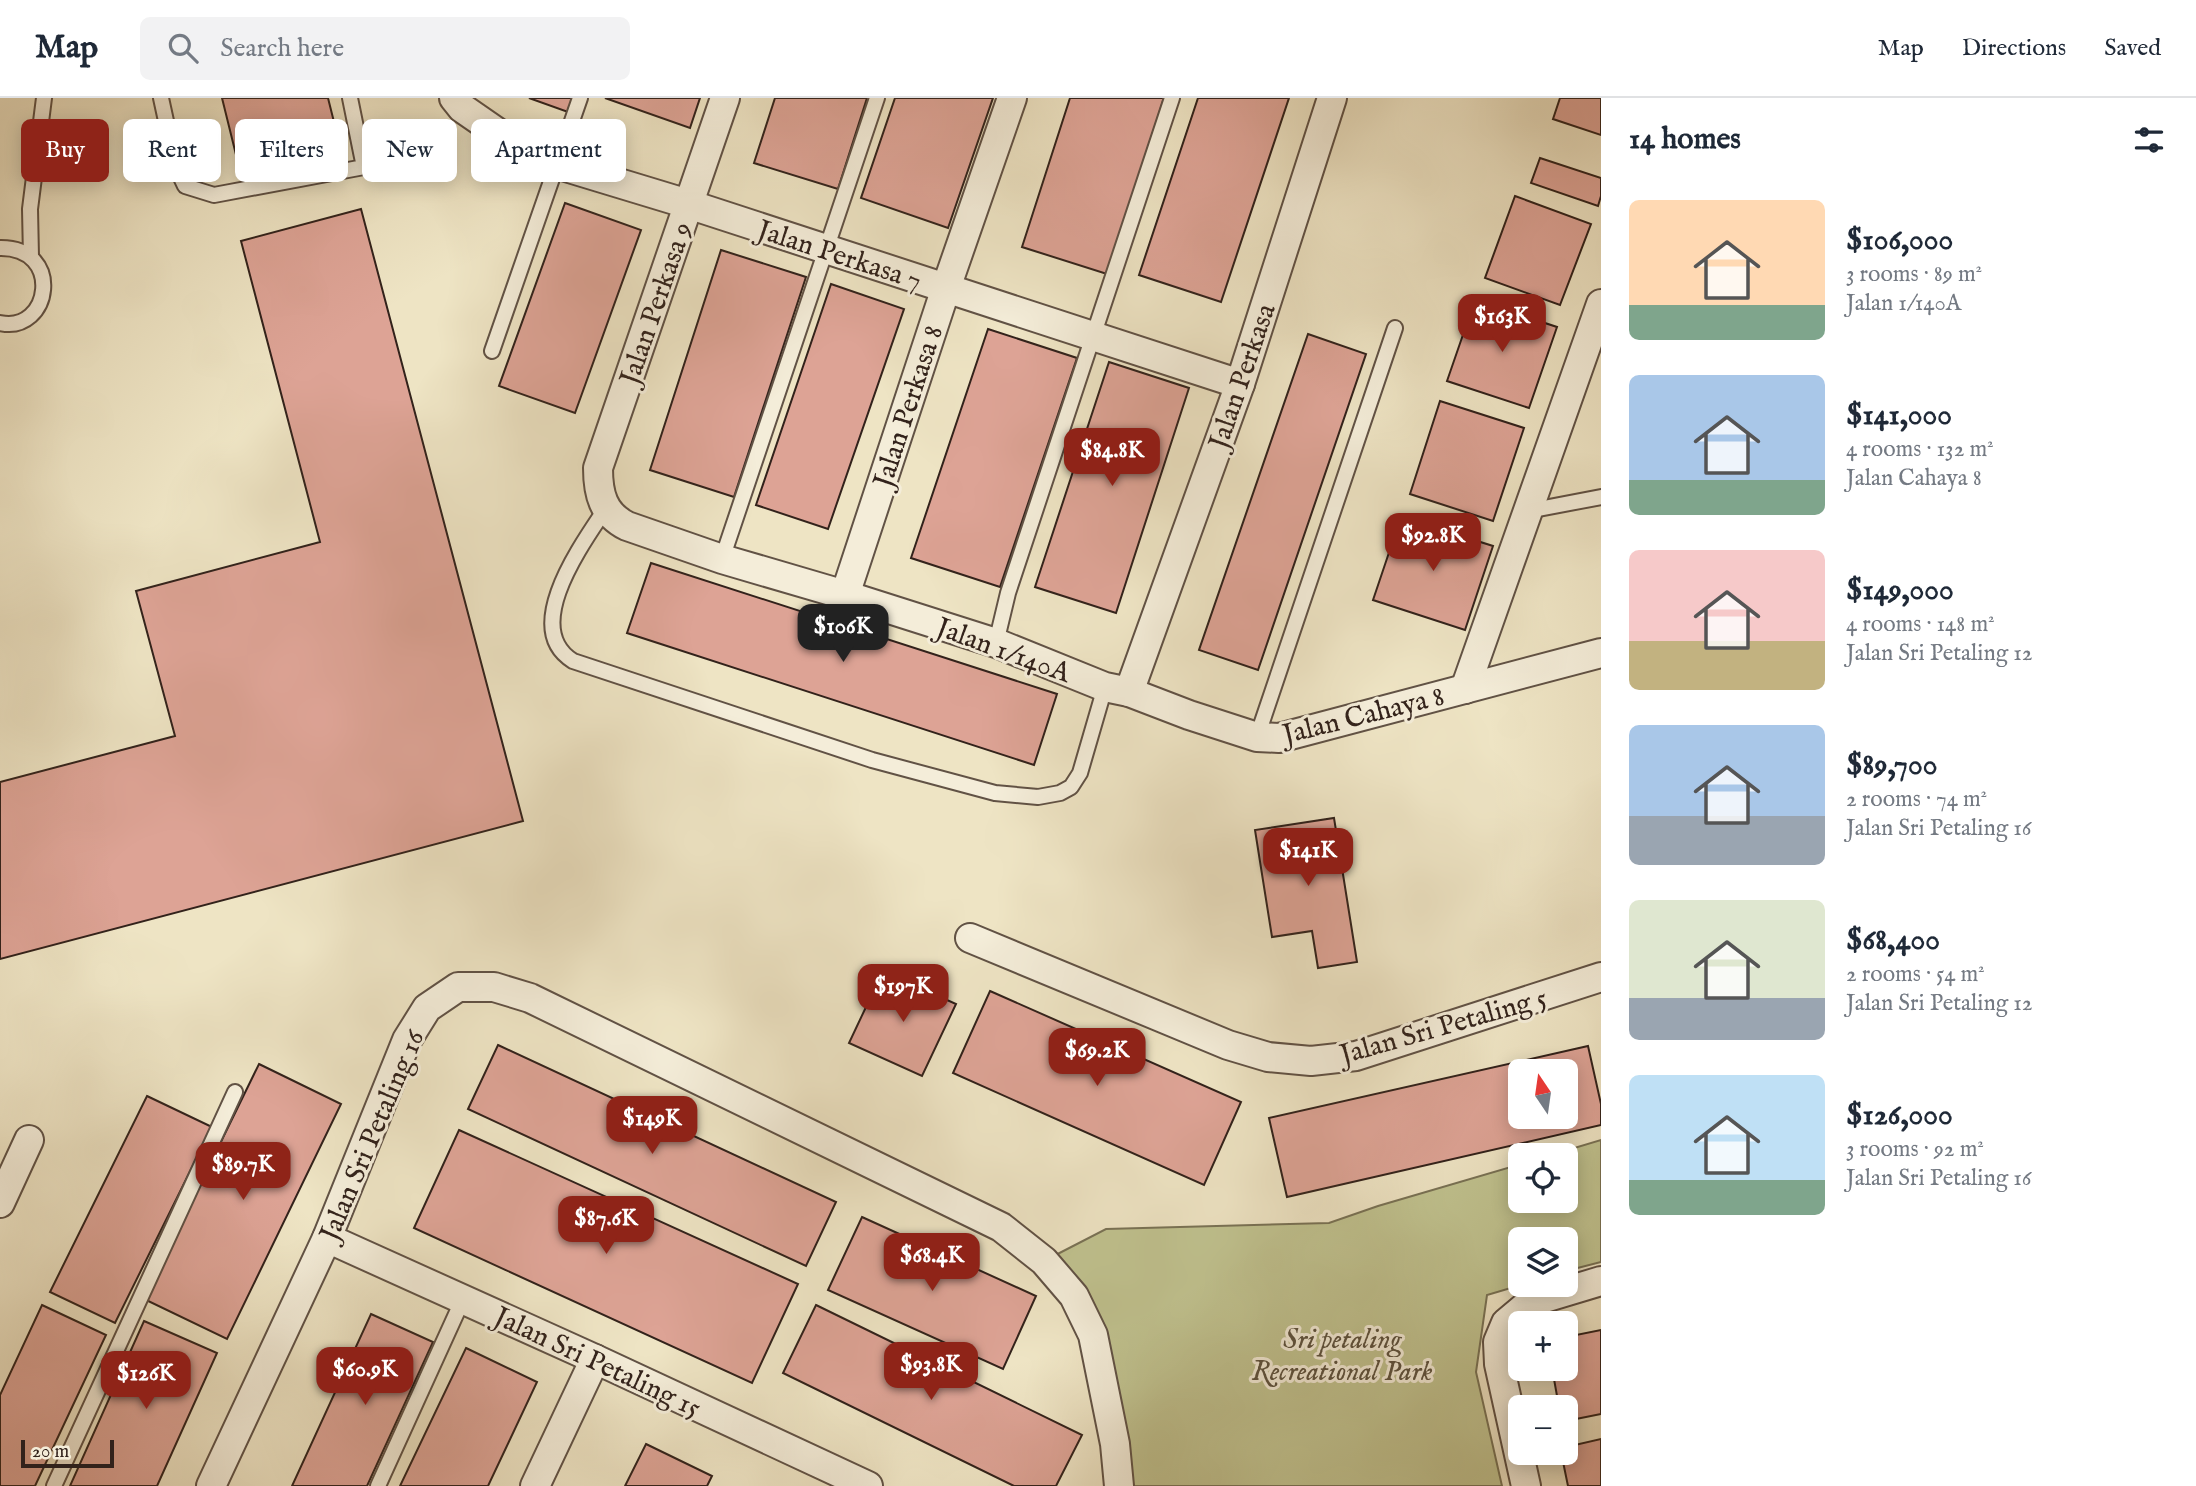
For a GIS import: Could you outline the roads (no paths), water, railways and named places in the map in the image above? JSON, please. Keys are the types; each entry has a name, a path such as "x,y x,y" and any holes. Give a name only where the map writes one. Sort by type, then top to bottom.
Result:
{"street":[{"name":"Jalan Perkasa 7","path":"454,98 462,108 478,119"},
{"name":"Jalan Perkasa 9","path":"606,508 598,484 598,468 725,98"},
{"name":"Jalan Perkasa 8","path":"845,595 1012,98"},
{"name":"Jalan Perkasa","path":"1117,689 1240,384 1332,98"},
{"name":"Jalan Perkasa 7","path":"615,182 1240,384"},
{"path":"1465,689 1526,512 1591,355 1601,304"},
{"name":"Jalan 1/140A","path":"606,508 614,520 627,526 722,559 996,643 1117,689"},
{"name":"Jalan Cahaya 8","path":"1117,689 1257,737 1279,738 1601,653"},
{"name":"Jalan Sri Petaling 5","path":"970,938 1228,1045 1268,1057 1311,1061 1356,1056 1378,1050 1601,977"},
{"name":"Jalan Sri Petaling 16","path":"211,1486 327,1238 407,1040 427,1008 458,987 494,987 530,998 1001,1227 1044,1261 1074,1296 1093,1335 1115,1444 1119,1486"},
{"path":"0,1203 29,1140"},
{"name":"Jalan Sri Petaling 15","path":"327,1238 595,1359 862,1485"},
{"path":"1526,1486 1499,1364 1499,1342 1506,1323 1531,1302 1601,1281"},
{"path":"535,1486 595,1359"}],"lane":[{"path":"32,257 30,209 44,98"},
{"path":"161,98 176,167 185,186 214,195 364,167 350,98"},
{"path":"572,119 580,98"},
{"path":"722,559 877,98"},
{"path":"996,643 1008,593 1172,98"},
{"path":"492,351 550,182"},
{"path":"0,248 22,251 32,257 40,267 44,280 39,306 30,316 19,322 0,323"},
{"path":"1257,737 1395,327"},
{"path":"1526,512 1601,496"},
{"path":"606,508 569,564 552,612 557,646 573,661 872,760 995,793 1038,797 1060,793 1071,786 1080,773 1117,689"},
{"path":"54,1486 235,1092"},
{"path":"378,1486 463,1299"}],"park label":[{"name":"Sri petaling Recreational Park","path":"1342,1354"}]}
